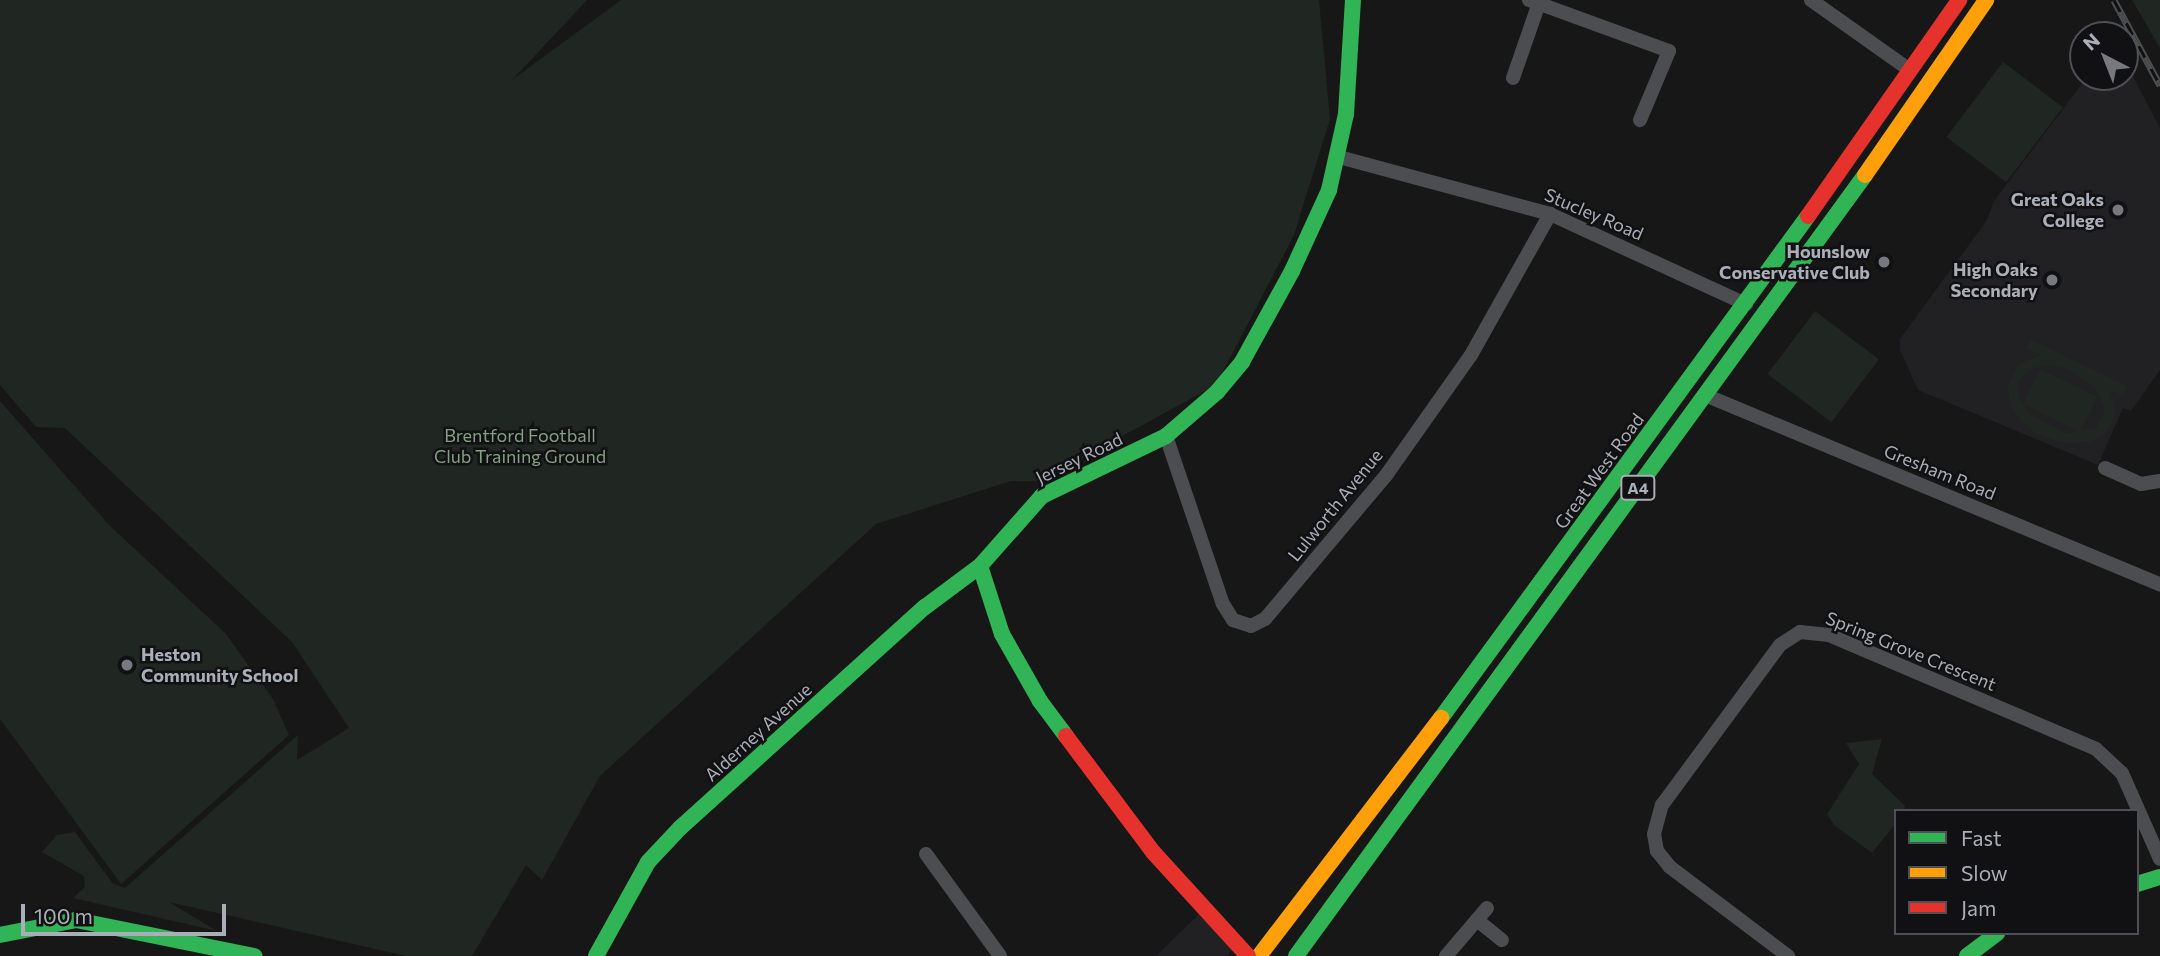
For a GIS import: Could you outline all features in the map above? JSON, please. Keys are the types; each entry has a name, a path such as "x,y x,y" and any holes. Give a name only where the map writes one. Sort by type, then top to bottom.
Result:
{"main road":[{"name":"Jersey Road","path":"980,566 1025,510 1042,496 1166,436 1217,392 1255,342 1315,225 1339,158 1353,0"},
{"name":"Great West Road","path":"1259,956 1362,825 1746,304 1959,0"},
{"name":"A4","path":"1296,956 1705,396 1986,0"},
{"path":"980,566 1002,634 1046,710 1153,852 1240,953"},
{"name":"Alderney Avenue","path":"596,956 648,862 680,828 925,607 980,566"},
{"path":"2139,883 2160,877"},
{"path":"0,935 38,924 76,920 244,955"},
{"path":"1967,956 1994,935"}],"street":[{"path":"1811,0 1910,70"},
{"path":"1513,78 1534,2 1669,51 1640,120"},
{"name":"Stucley Road","path":"1339,158 1550,214 1746,304"},
{"name":"Lulworth Avenue","path":"1166,436 1223,604 1233,621 1251,626 1265,619 1387,474 1471,355 1550,214"},
{"name":"Gresham Road","path":"1705,396 2160,583"},
{"path":"2105,468 2141,484 2160,481"},
{"name":"Spring Grove Crescent","path":"1788,956 1670,867 1657,851 1654,834 1661,805 1780,645 1800,632 1829,635 2096,748 2122,773 2138,809"},
{"name":"Spring Grove Crescent","path":"2139,811 2160,859"},
{"path":"926,854 1000,956"},
{"path":"1446,956 1487,908"},
{"path":"1477,920 1502,940"}],"shaded area":[{"name":"High Oaks Secondary","path":"2139,88 2160,128 2160,370 2131,411 2123,408 2098,465 1918,390 1900,350 1900,339 1987,220 1994,201 2076,91 2139,91"},
{"path":"1199,914 1232,949 1227,956 1156,956"}],"green space":[{"name":"Brentford Football Club Training Ground","path":"0,0 587,0 512,80 621,0 1319,0 1330,119 1294,235 1216,385 1040,481 1011,481 876,524 600,776 542,880 526,865 472,956 406,956 169,902 217,931 73,898 85,887 84,876 42,852 57,835 75,832 113,884 125,888 298,735 297,760 349,728 292,642 65,428 36,427 0,385"},
{"path":"2132,0 2160,0 2160,48"},
{"path":"2003,62 2063,107 2006,182 1946,137"},
{"path":"1815,311 1879,359 1831,422 1767,374"},
{"path":"2031,339 2128,387 2123,396 2110,390 2116,412 2106,434 2089,442 2062,443 2037,434 2022,422 2011,406 2007,387 2019,364 2040,355 2026,348","holes":["2045,365 2068,369 2095,387 2105,410 2096,428 2065,433 2029,414 2018,395 2018,383 2028,370"]},
{"path":"2040,369 2098,397 2080,432 2023,404"},
{"name":"Heston Community School","path":"0,401 109,525 225,633 273,699 289,735 121,884 0,719"},
{"path":"1882,739 1872,774 1905,806 1904,809 1894,809 1894,826 1872,853 1834,825 1827,814 1859,764 1846,743"}],"railway":[{"path":"2114,0 2160,85"}],"traffic: fast":[{"path":"1066,736 1040,701 1002,634 980,566 1042,496 1166,436 1217,392 1242,362 1292,271 1329,190 1346,114 1353,0"},
{"path":"1296,956 1865,175"},
{"path":"1441,718 1808,216"},
{"path":"596,956 648,862 680,828 925,607 980,566"},
{"path":"2139,883 2160,877"},
{"path":"0,935 76,920 254,956"},
{"path":"1967,956 1994,935"}],"traffic: slow":[{"path":"1865,175 1986,0"},
{"path":"1259,956 1441,718"}],"traffic: jam":[{"path":"1808,216 1959,0"},
{"path":"1066,736 1153,852 1248,956"}],"place":[{"name":"Great Oaks College","path":"2118,210"},
{"name":"Hounslow Conservative Club","path":"1884,262"},
{"name":"High Oaks Secondary","path":"2052,280"},
{"name":"Heston Community School","path":"127,665"}]}
